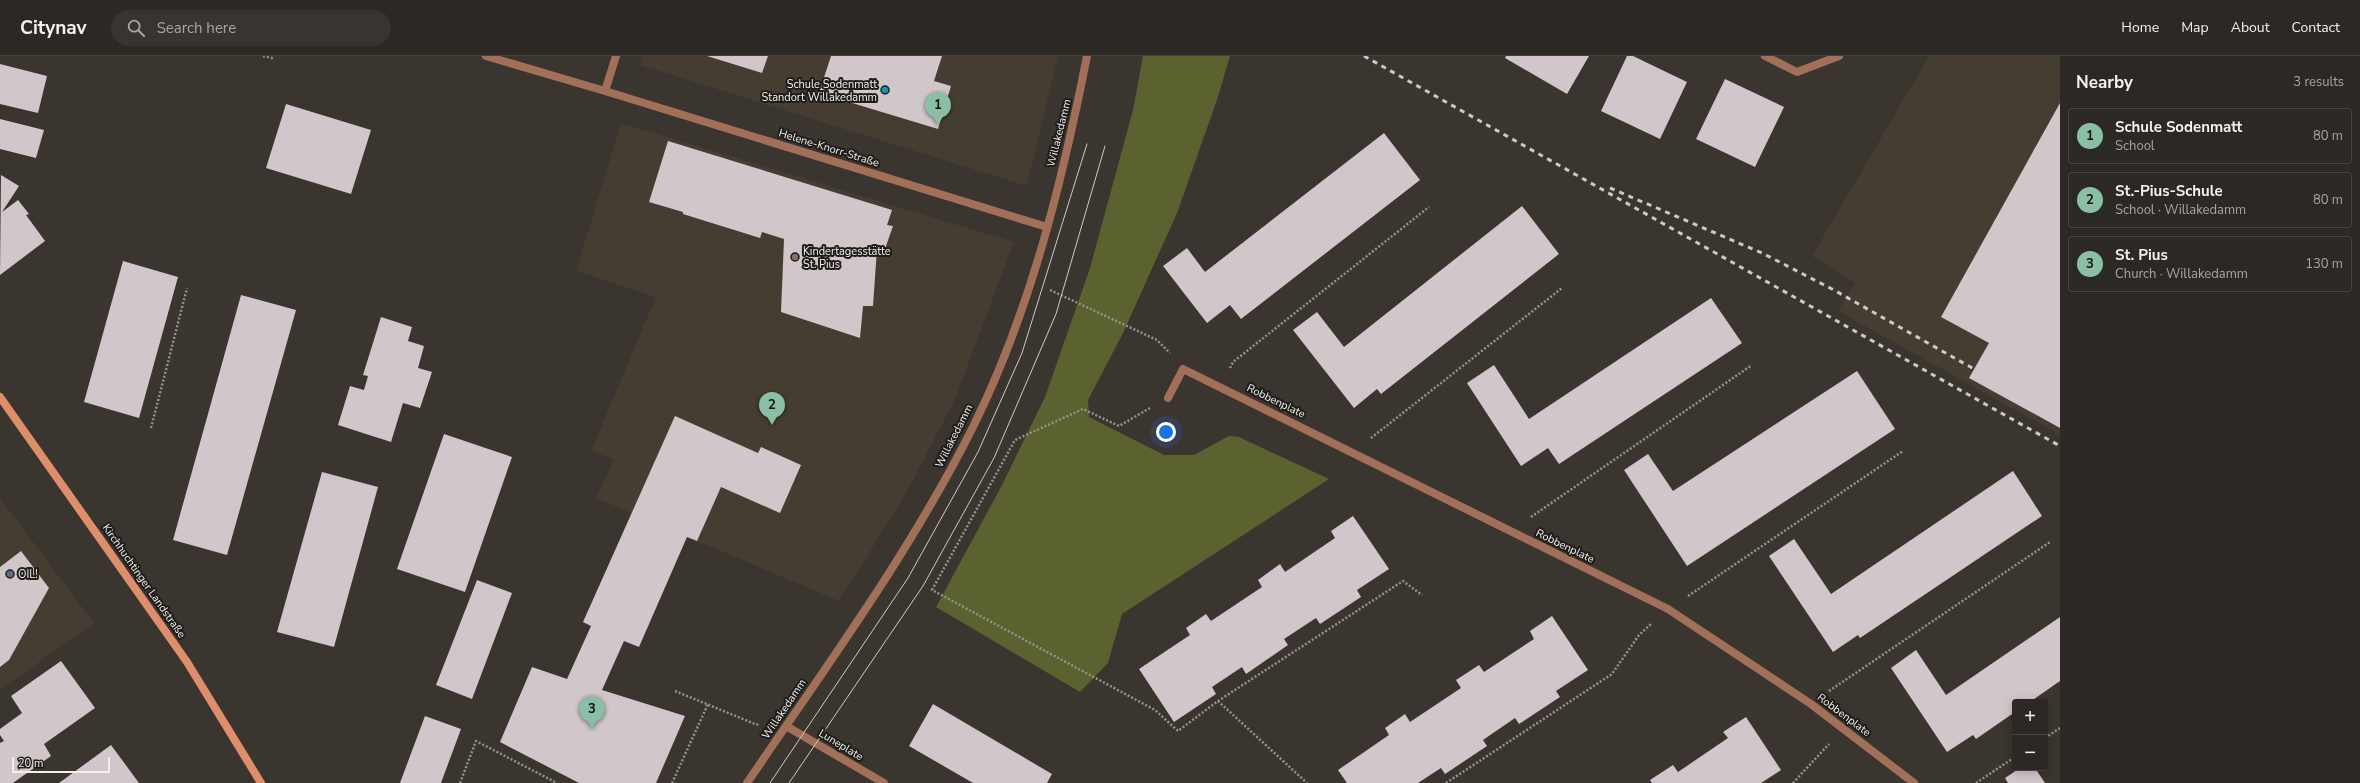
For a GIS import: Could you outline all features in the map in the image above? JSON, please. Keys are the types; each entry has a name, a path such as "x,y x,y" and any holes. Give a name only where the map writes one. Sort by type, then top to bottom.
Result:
{"main road":[{"name":"Kirchhuchtinger Landstraße","path":"0,397 187,662 261,783"}],"street":[{"name":"Helene-Knorr-Straße","path":"486,56 1047,226"},
{"path":"605,91 616,56"},
{"name":"Willakedamm","path":"747,783 921,521 968,435 1003,359 1030,282 1047,226 1076,110 1087,56"},
{"path":"1765,56 1797,72 1839,56"},
{"path":"1168,398 1183,369"},
{"name":"Robbenplate","path":"1183,369 1354,451 1668,609 1811,704 1843,727 1914,783"},
{"name":"Luneplate","path":"786,726 884,783"}],"path":[{"path":"263,56 272,58 273,56"},
{"path":"1219,386 1234,362 1429,207"},
{"path":"1030,282 1158,340 1183,369"},
{"path":"151,428 187,288"},
{"path":"1354,451 1562,288"},
{"path":"1511,531 1752,365"},
{"path":"1168,398 1119,426 1083,409 1015,440 932,590 1155,710 1178,731 1218,701 1403,581 1422,595"},
{"path":"1446,783 1612,674 1639,635 1668,609 1903,451"},
{"path":"1811,704 2050,542"},
{"path":"675,691 755,724 786,726"},
{"path":"1218,701 1307,783"},
{"path":"672,783 708,704"},
{"path":"1793,783 1799,779 1843,727"},
{"path":"2048,736 2060,728"},
{"path":"460,783 476,740 557,783"},
{"path":"1976,783 2012,759"}],"shaded area":[{"path":"643,56 1058,56 1027,186 640,65"},
{"path":"1929,56 2060,56 2060,435 1838,311 1855,283 1812,256"},
{"path":"621,123 1014,242 955,399 907,492 839,601 596,498 614,459 591,451 656,297 576,271"},
{"path":"0,498 94,623 0,690"}],"green space":[{"path":"1143,56 1230,56 1217,100 1177,213 1123,333 1088,400 1089,417 1164,455 1194,455 1229,436 1239,437 1329,479 1122,614 1108,663 1080,692 936,607 1001,487 1045,397 1090,268 1133,110"}],"building":[{"name":"Schule Sodenmatt Standort Willakedamm","path":"707,56 768,56 762,73"},
{"name":"Schule Sodenmatt Standort Willakedamm","path":"831,56 942,56 934,81 951,86 938,129 819,93"},
{"path":"1506,56 1589,56 1567,94 1505,58"},
{"path":"1627,56 1633,56 1687,82 1660,139 1601,111"},
{"path":"0,64 47,76 38,113 0,104"},
{"path":"1725,79 1784,107 1755,167 1696,139"},
{"path":"2060,103 2060,428 1969,378 1989,343 1941,317"},
{"path":"286,104 371,130 351,194 266,168"},
{"path":"0,119 44,130 36,158 0,149"},
{"path":"1384,133 1420,180 1241,319 1230,305 1207,323 1163,266 1187,248 1205,272"},
{"path":"668,141 892,210 887,225 893,226 885,249 877,249 873,306 863,306 860,338 781,312 784,239 762,232 760,238 649,202"},
{"path":"1,175 19,186 2,212 18,200 29,214 26,215 45,241 0,275"},
{"path":"1522,206 1559,254 1381,394 1377,389 1354,408 1293,330 1317,312 1344,347"},
{"path":"123,261 178,277 139,418 84,402"},
{"path":"241,295 296,310 227,555 173,540"},
{"path":"1711,298 1742,343 1559,464 1548,448 1521,466 1467,383 1494,365 1529,419"},
{"path":"381,317 412,327 408,341 424,346 418,368 432,372 420,408 403,403 391,442 338,425 350,386 364,390 368,376 363,375"},
{"path":"1857,371 1895,429 1687,566 1624,470 1648,454 1673,491"},
{"path":"675,416 758,453 761,447 801,465 780,513 721,487 697,541 687,537 639,647 624,641 602,690 685,716 656,783 579,783 500,742 532,667 567,679 591,626 583,622"},
{"path":"444,434 512,457 465,592 397,569"},
{"path":"2013,471 2042,516 1860,638 1858,635 1833,652 1769,556 1794,539 1831,594"},
{"path":"322,472 378,487 334,647 277,632"},
{"path":"1353,516 1389,569 1357,590 1361,597 1320,624 1316,618 1284,639 1288,645 1246,674 1242,667 1212,687 1216,694 1174,722 1139,669 1190,635 1186,628 1206,614 1211,621 1262,587 1258,580 1280,564 1285,572 1335,538 1331,531"},
{"path":"21,551 49,588 9,660 0,667 0,567"},
{"path":"477,580 512,593 472,699 436,685"},
{"path":"1552,616 1588,670 1556,691 1560,697 1519,724 1515,718 1483,740 1487,746 1445,774 1441,768 1418,783 1347,783 1338,770 1389,735 1385,728 1405,714 1410,722 1461,688 1456,680 1479,665 1484,672 1534,639 1530,631"},
{"path":"2060,617 2060,681 2034,699 2012,699 2012,714 1976,739 1973,735 1947,752 1891,668 1916,650 1946,695"},
{"path":"61,661 95,708 44,744 51,756 13,783 0,783 0,743 4,741 0,735 0,729 22,713 11,696"},
{"path":"933,704 1052,774 1047,783 973,783 909,746"},
{"path":"425,716 461,729 441,783 400,783"},
{"path":"1746,717 1781,770 1761,783 1652,783 1650,780 1673,765 1678,772 1728,738 1723,732"},
{"path":"111,745 139,783 59,783"},
{"path":"2016,771 2037,771 2045,783 2008,783 2005,778"}],"tram line":[{"path":"770,783 908,578 978,452 1022,353 1087,144"},
{"path":"789,783 923,586 994,458 1056,314 1105,146"}],"railway":[{"path":"1364,56 2060,446"},
{"path":"1610,188 1762,253 1832,289 1974,369"}],"place":[{"name":"Schule Sodenmatt Standort Willakedamm","path":"885,90"},
{"name":"Schule Sodenmatt","path":"938,125"},
{"name":"Kindertagesstätte St. Pius","path":"795,257"},
{"name":"St.-Pius-Schule","path":"772,425"},
{"name":"OIL!","path":"10,574"},
{"name":"St. Pius","path":"592,729"}]}
